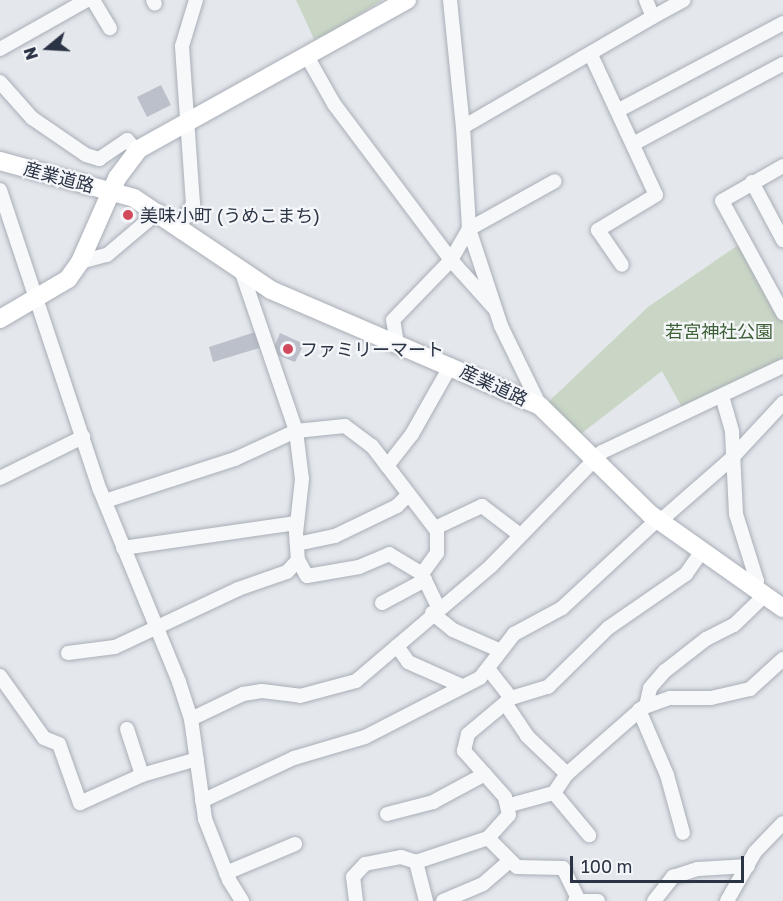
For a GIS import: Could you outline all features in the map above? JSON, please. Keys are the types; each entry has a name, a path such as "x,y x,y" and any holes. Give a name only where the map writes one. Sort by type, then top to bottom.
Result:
{"street":[{"path":"0,49 87,0"},
{"path":"93,0 110,28"},
{"path":"180,225 194,204 182,46 196,0"},
{"path":"0,320 35,302 68,279 80,262 111,190 137,151 308,58 407,0"},
{"path":"450,0 463,128 469,229 495,309 540,406"},
{"path":"646,0 653,17"},
{"path":"463,128 684,0"},
{"path":"619,110 783,23"},
{"path":"591,55 619,110 656,195 598,230 622,265"},
{"path":"308,58 334,104 451,260 495,309"},
{"path":"633,144 783,64"},
{"path":"0,82 32,118 87,155 99,159 127,141 137,151"},
{"name":"産業道路","path":"0,161 111,190 159,211 242,273 316,314 451,365 540,406 659,520 783,608"},
{"path":"783,166 725,196 723,203 783,313"},
{"path":"397,344 393,320 451,260 469,229 555,181"},
{"path":"752,182 783,240"},
{"path":"0,190 35,302 105,501 191,719 202,801 226,873 243,901"},
{"path":"80,262 107,255 159,211"},
{"path":"242,273 296,431 302,479 297,523 298,560 307,576 313,577 359,567 385,553 423,577 435,610 453,630 501,651"},
{"path":"387,466 412,434 451,365"},
{"path":"191,719 243,694 262,690 300,696 356,681 435,610 491,566 595,458 783,366"},
{"path":"683,833 667,775 642,708 650,688 665,671 706,639 734,625 759,592 736,514 734,456 722,396"},
{"path":"397,646 408,662 460,685 468,685 490,671 514,634 569,601 734,456 783,404"},
{"path":"105,501 235,459 296,431 345,426 372,446 407,496 435,528 437,553 423,577 382,603"},
{"path":"0,478 83,437"},
{"path":"297,544 335,536 407,496"},
{"path":"435,528 482,506 520,535"},
{"path":"123,548 297,523"},
{"path":"510,806 464,751 464,742 508,700 548,687 608,628 686,574 702,551"},
{"path":"68,653 115,647 238,589 287,572 298,560"},
{"path":"510,806 554,793 567,774 642,708 670,698 711,698 750,689 783,659"},
{"path":"490,671 527,736 567,774"},
{"path":"0,676 44,738 59,744 80,803 142,775 197,759"},
{"path":"202,801 294,758 365,737 460,685"},
{"path":"127,729 142,775"},
{"path":"387,814 433,802 485,774"},
{"path":"554,793 589,835"},
{"path":"356,901 353,877 365,864 401,857 416,862 488,838 506,824 510,806"},
{"path":"727,901 748,866 783,823"},
{"path":"488,838 508,862 531,870 563,868 577,901 598,901"},
{"path":"226,873 295,844"},
{"path":"416,862 426,901"},
{"path":"443,901 483,884 508,862"},
{"path":"654,901 673,877 698,869 748,866"}],"green space":[{"path":"296,0 382,0 329,34 314,39"},
{"name":"若宮神社公園","path":"744,241 783,321 783,367 684,411 662,371 577,437 544,406 648,307"}],"building":[{"path":"161,85 171,105 147,117 137,97"},
{"path":"258,331 263,347 213,362 209,347"},
{"name":"ファミリーマート","path":"280,333 304,344 295,362 272,353"}],"place":[{"name":"美味小町 (うめこまち)","path":"128,215"},
{"name":"ファミリーマート","path":"288,349"}]}
